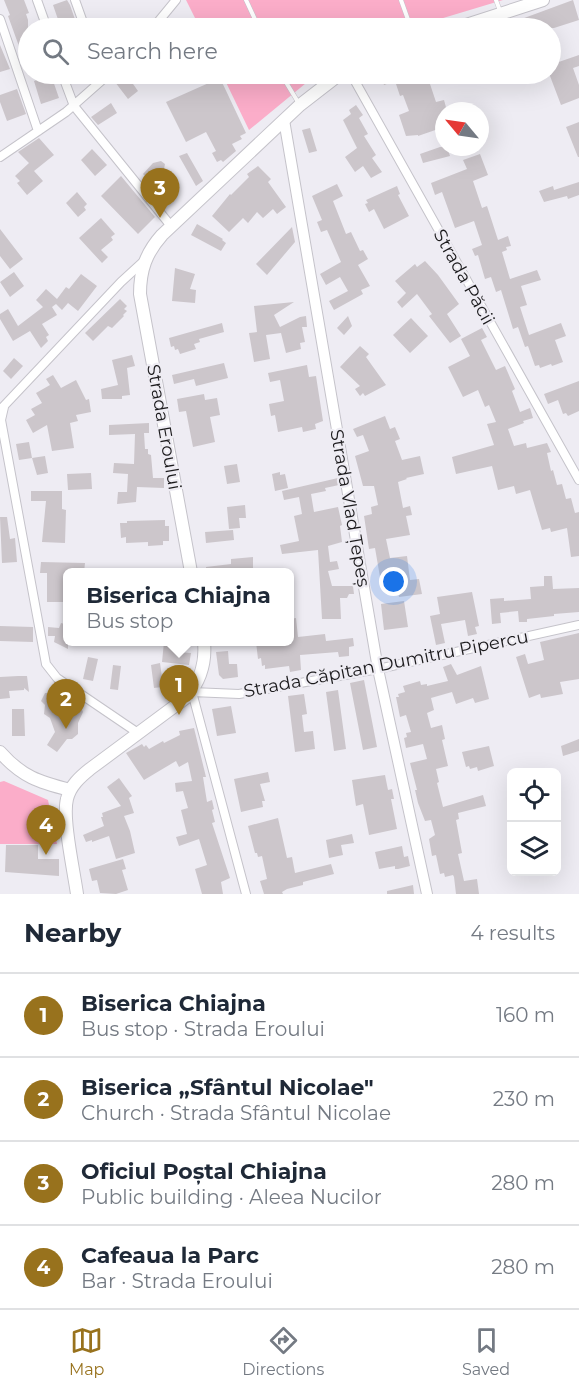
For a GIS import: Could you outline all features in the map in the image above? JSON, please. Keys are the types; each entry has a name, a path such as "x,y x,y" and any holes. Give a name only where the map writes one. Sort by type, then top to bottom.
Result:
{"main road":[{"path":"488,18 543,0"},
{"path":"144,260 155,243 171,226 300,105 327,84"},
{"name":"Strada Eroului","path":"144,260 140,281 142,305 190,568"},
{"path":"77,894 66,816 66,801 70,790 80,777 182,702 192,692 204,665 204,646"},
{"path":"0,753 16,769 31,778 70,790"}],"street":[{"path":"37,0 43,18"},
{"path":"75,0 81,18"},
{"path":"161,18 176,0"},
{"path":"0,19 18,72"},
{"path":"22,84 38,131"},
{"path":"66,84 74,106 171,226"},
{"path":"0,157 74,106 96,84"},
{"name":"Strada Păcii","path":"357,84 579,480"},
{"name":"Strada Vlad Țepeș","path":"284,120 378,669 427,894"},
{"path":"138,733 48,670 1,420 2,409 144,260"},
{"name":"Strada Căpitan Dumitru Pipercu","path":"192,692 239,694 378,669 579,625"},
{"path":"192,692 246,894"}],"lane":[{"path":"246,0 255,18"},
{"path":"401,0 407,18"},
{"path":"496,0 501,14"},
{"path":"286,84 300,105"}],"shaded area":[{"path":"186,0 503,0 443,18 195,18"},
{"path":"227,84 305,84 249,130"},
{"path":"4,781 48,800 57,844 0,844 0,782"}],"building":[{"path":"4,0 24,0 29,13 26,14 27,18 18,18 18,44 8,16 10,15"},
{"path":"67,0 75,18 58,18 53,5"},
{"path":"573,0 579,20 561,26 561,18 524,18"},
{"path":"0,45 10,69 0,72"},
{"path":"579,55 579,66 573,68 579,85 579,98 561,105 553,84 561,84 561,61"},
{"path":"35,84 54,84 59,98 41,104"},
{"path":"117,84 133,84 138,91 128,99"},
{"path":"206,84 223,84 246,133 240,136 242,139 232,144 236,151 223,162 221,160 217,162 212,153 216,151 206,132 186,142 166,102"},
{"path":"396,84 430,84 436,102 435,130 418,136 406,136 399,115 409,111 403,95 400,96"},
{"path":"17,89 26,114 7,121 0,102 0,95"},
{"path":"111,103 117,113 98,125 91,117"},
{"path":"356,105 363,115 359,118 368,134 364,136 376,155 372,158 382,172 371,178 363,166 355,172 345,157 357,148 343,120 351,114 349,110"},
{"path":"579,122 579,157 578,157 566,127"},
{"path":"310,128 317,151 309,153 302,130"},
{"path":"39,138 54,155 34,171 43,181 27,195 17,183 20,181 15,176 29,163 18,152"},
{"path":"92,149 107,165 95,176 81,160"},
{"path":"435,149 435,156 450,156 423,163 420,154"},
{"path":"187,153 203,181 196,186 179,156"},
{"path":"481,156 488,175 473,181 482,208 487,206 498,240 508,236 511,246 506,247 507,250 502,252 510,279 537,270 541,280 521,286 527,305 520,307 529,335 561,323 566,336 555,340 563,362 540,368 539,365 535,366 518,327 513,329 501,290 496,292 491,277 485,279 478,255 475,256 472,249 482,245 474,221 455,228 442,192 435,195 431,183 467,169 463,160"},
{"path":"161,161 165,164 164,169 171,177 168,184 157,189 143,174 153,163"},
{"path":"258,166 271,179 268,182 286,207 277,214 273,209 263,218 257,212 248,223 243,218 229,232 212,216 230,194 249,177 247,174"},
{"path":"121,176 155,217 138,234 101,196"},
{"path":"579,182 579,195 568,199 567,196 544,202 539,191 553,186 554,190"},
{"path":"337,184 343,196 333,201 346,234 351,232 360,251 363,250 368,259 358,265 370,286 361,290 363,294 334,310 329,301 348,291 340,277 326,285 320,274 341,262 327,230 321,232 317,222 322,220 312,196"},
{"path":"397,186 400,194 398,195 409,216 384,229 374,209 369,212 365,204 368,203 366,200"},
{"path":"77,192 87,204 84,207 86,210 78,217 66,203"},
{"path":"101,218 115,234 111,237 113,240 101,250 108,257 102,263 79,238"},
{"path":"197,224 223,239 226,243 221,251 191,235"},
{"path":"292,227 295,242 267,275 256,264"},
{"path":"0,229 23,259 10,269 0,256"},
{"path":"425,261 459,304 447,314 461,336 450,343 429,316 432,314 417,294 402,308 397,302 406,293 395,281 415,264 417,267"},
{"path":"175,268 195,274 190,289 196,290 195,303 172,301"},
{"path":"14,272 24,286 10,297 0,282"},
{"path":"81,274 97,286 78,311 68,303 62,310 56,304 52,307 57,315 42,324 49,335 46,337 48,341 41,348 30,331 13,341 0,319 0,314 8,309 18,326 43,307 36,300 46,289 57,299 66,287 69,289"},
{"path":"120,299 127,306 124,309 127,311 124,316 112,328 108,326 93,341 85,333"},
{"path":"294,302 274,315 280,327 306,316 307,327 302,327 305,342 300,343 301,349 286,353 281,333 266,335 270,359 254,362 249,333 257,332 254,306"},
{"path":"348,316 352,326 344,335 337,328"},
{"path":"411,318 428,336 410,353 393,335"},
{"path":"222,323 224,332 199,339 200,342 194,344 196,349 180,354 178,349 171,347 169,338"},
{"path":"482,328 487,337 481,340 496,370 505,366 515,389 512,391 520,412 530,408 533,418 508,429 514,446 526,443 527,448 547,443 551,452 547,453 551,471 553,470 557,485 562,484 566,499 571,498 575,513 579,512 579,556 571,557 567,528 551,532 550,528 542,530 530,490 516,494 514,486 498,490 492,466 456,474 452,457 494,445 487,424 496,422 489,405 485,407 478,390 463,397 448,367 470,356 461,339"},
{"path":"360,346 369,354 366,357 386,385 365,396 363,393 360,396 355,389 360,386 340,367"},
{"path":"132,355 135,366 127,368 130,395 122,396 122,399 102,399 101,389 118,385 112,360"},
{"path":"14,358 23,366 11,379 3,371"},
{"path":"224,363 228,378 196,386 194,379 174,384 172,375"},
{"path":"307,365 309,377 316,376 323,421 315,424 316,429 303,432 302,427 278,432 275,415 271,416 269,404 284,401 280,380 270,382 268,373"},
{"path":"53,375 61,388 76,380 86,400 89,399 91,412 76,415 78,421 70,423 74,448 52,451 47,425 33,433 26,420 35,415 31,409 42,403 36,393 50,385 46,379"},
{"path":"579,381 579,411 568,416 566,413 563,414 558,400 548,404 544,394"},
{"path":"204,394 205,400 217,398 220,415 210,417 215,442 193,447 186,411 179,412 177,399"},
{"path":"385,416 390,429 395,427 400,439 395,441 402,460 420,456 424,474 398,482 403,508 410,506 412,515 406,516 410,535 386,539 390,558 407,556 410,580 419,579 422,594 399,597 395,575 380,577 375,548 369,549 364,516 372,514 371,507 378,505 374,486 363,486 355,456 369,451 363,435 357,437 353,429"},
{"path":"149,423 149,433 144,433 145,449 148,449 148,454 151,455 153,478 164,478 164,488 137,487 136,502 117,504 118,492 127,492 128,474 113,473 114,463 134,464 135,434 109,435 109,425"},
{"path":"29,442 32,458 19,460 16,444"},
{"path":"45,456 48,473 37,475 32,458"},
{"path":"237,464 240,482 227,484 224,466"},
{"path":"280,472 280,475 285,474 288,488 275,491 272,474"},
{"path":"91,473 92,489 68,490 67,474"},
{"path":"338,478 339,485 311,494 314,512 338,507 342,525 340,526 342,542 328,546 330,562 337,561 339,569 328,571 332,586 353,586 354,594 349,594 347,598 340,598 341,619 322,619 318,550 282,554 280,545 299,541 294,516 302,514 299,497 284,500 282,491"},
{"path":"31,491 62,491 62,509 66,510 65,543 42,542 46,501 31,501"},
{"path":"245,505 246,518 239,518 240,528 229,529 227,507"},
{"path":"0,517 7,517 10,539 15,538 17,562 2,563"},
{"path":"165,520 165,526 169,526 169,541 163,541 163,545 148,546 148,542 126,543 126,537 121,538 120,523"},
{"path":"233,530 234,540 206,543 205,532"},
{"path":"253,557 253,568 206,568 231,564 231,559"},
{"path":"41,562 85,563 84,568 63,568 63,602 47,602 47,573 40,573"},
{"path":"544,576 552,576 553,589 579,588 579,612 527,619 527,622 519,622 518,611 500,613 501,623 492,624 490,599 504,598 504,601 531,599 530,587 544,586"},
{"path":"472,592 479,626 475,627 477,634 468,636 465,620 441,624 445,643 436,645 430,616 440,614 437,597"},
{"path":"404,601 408,627 384,630 381,604"},
{"path":"294,618 296,618 298,637 325,634 326,641 353,638 354,646 349,647 349,656 339,657 338,652 300,655 301,670 290,672 289,666 265,669 261,658 258,659 256,646 294,646"},
{"path":"61,623 63,624 63,646 68,646 68,649 54,642 55,636 48,636 48,627 59,628"},
{"path":"0,626 33,627 33,642 0,641"},
{"path":"579,633 579,679 560,682 563,694 541,698 540,694 529,698 516,657 525,654 528,664 544,660 540,642"},
{"path":"164,646 177,646 176,652 191,653 189,665 162,662"},
{"path":"228,651 229,664 237,664 238,677 223,679 219,675 216,652"},
{"path":"88,657 98,659 93,681 83,679"},
{"path":"160,663 163,684 162,687 154,688 151,665"},
{"path":"451,664 457,675 481,666 489,699 475,703 473,698 456,704 452,692 431,698 434,710 427,713 431,728 442,725 445,739 442,740 448,766 436,769 443,807 483,795 486,806 458,813 459,819 456,820 462,853 458,854 464,881 477,879 479,894 456,894 453,875 445,877 444,873 440,874 436,855 432,856 429,839 435,835 431,820 425,821 418,803 410,763 427,759 423,744 406,748 404,738 407,737 406,733 411,732 406,715 400,717 396,697 405,692 403,686 420,681 421,685 427,684 427,686 448,681 443,667"},
{"path":"113,665 121,666 118,690 110,689"},
{"path":"27,676 29,692 24,688 24,690 9,691 10,698 0,699 0,677"},
{"path":"364,680 377,747 363,750 350,683"},
{"path":"58,686 66,692 69,706 80,705 83,712 78,723 78,734 72,739 67,739 57,752 47,745 55,732 50,718 44,714 45,705 41,701 45,693 50,693"},
{"path":"338,690 346,749 334,751 326,692"},
{"path":"304,694 307,714 302,715 304,732 313,731 315,749 295,752 288,696"},
{"path":"231,706 236,733 217,736 212,709"},
{"path":"12,709 24,709 25,736 12,736"},
{"path":"194,728 206,777 203,777 207,802 212,800 214,809 212,810 215,822 212,823 230,878 221,882 223,894 202,894 195,869 207,865 199,839 179,846 176,837 187,834 181,810 188,808 183,791 176,792 175,783 192,781 188,762 179,767 176,761 144,780 126,753 142,744 149,749 180,735 179,731"},
{"path":"579,739 579,751 563,756 561,746"},
{"path":"489,746 494,766 478,771 477,767 470,769 469,766 466,767 462,752"},
{"path":"268,772 270,782 260,784 265,801 262,801 263,807 241,812 234,779"},
{"path":"385,775 388,790 392,789 394,799 391,799 397,829 369,835 363,804 356,806 352,780"},
{"path":"119,778 132,796 129,798 134,813 124,816 135,853 116,859 109,836 86,842 83,835 104,826 102,813 121,806 107,787"},
{"path":"278,818 287,858 292,857 295,873 331,864 334,874 303,882 303,885 287,889 282,892 283,894 264,894 260,881 267,879 262,856 258,857 255,853 248,826"},
{"path":"352,834 354,843 341,845 343,855 329,858 326,840"},
{"path":"6,845 38,845 38,859 59,859 59,876 5,872"},
{"path":"402,846 404,857 408,856 410,866 398,869 395,869 395,866 379,869 375,852"},
{"path":"123,859 126,869 122,870 128,890 116,894 100,893 97,880 92,881 89,869"},
{"path":"413,885 414,894 387,894 387,891"}],"place":[{"name":"Oficiul Poștal Chiajna","path":"160,218"},
{"name":"Biserica Chiajna","path":"179,715"},
{"name":"Biserica „Sfântul Nicolae\"","path":"66,729"},
{"name":"Cafeaua la Parc","path":"46,855"}]}
